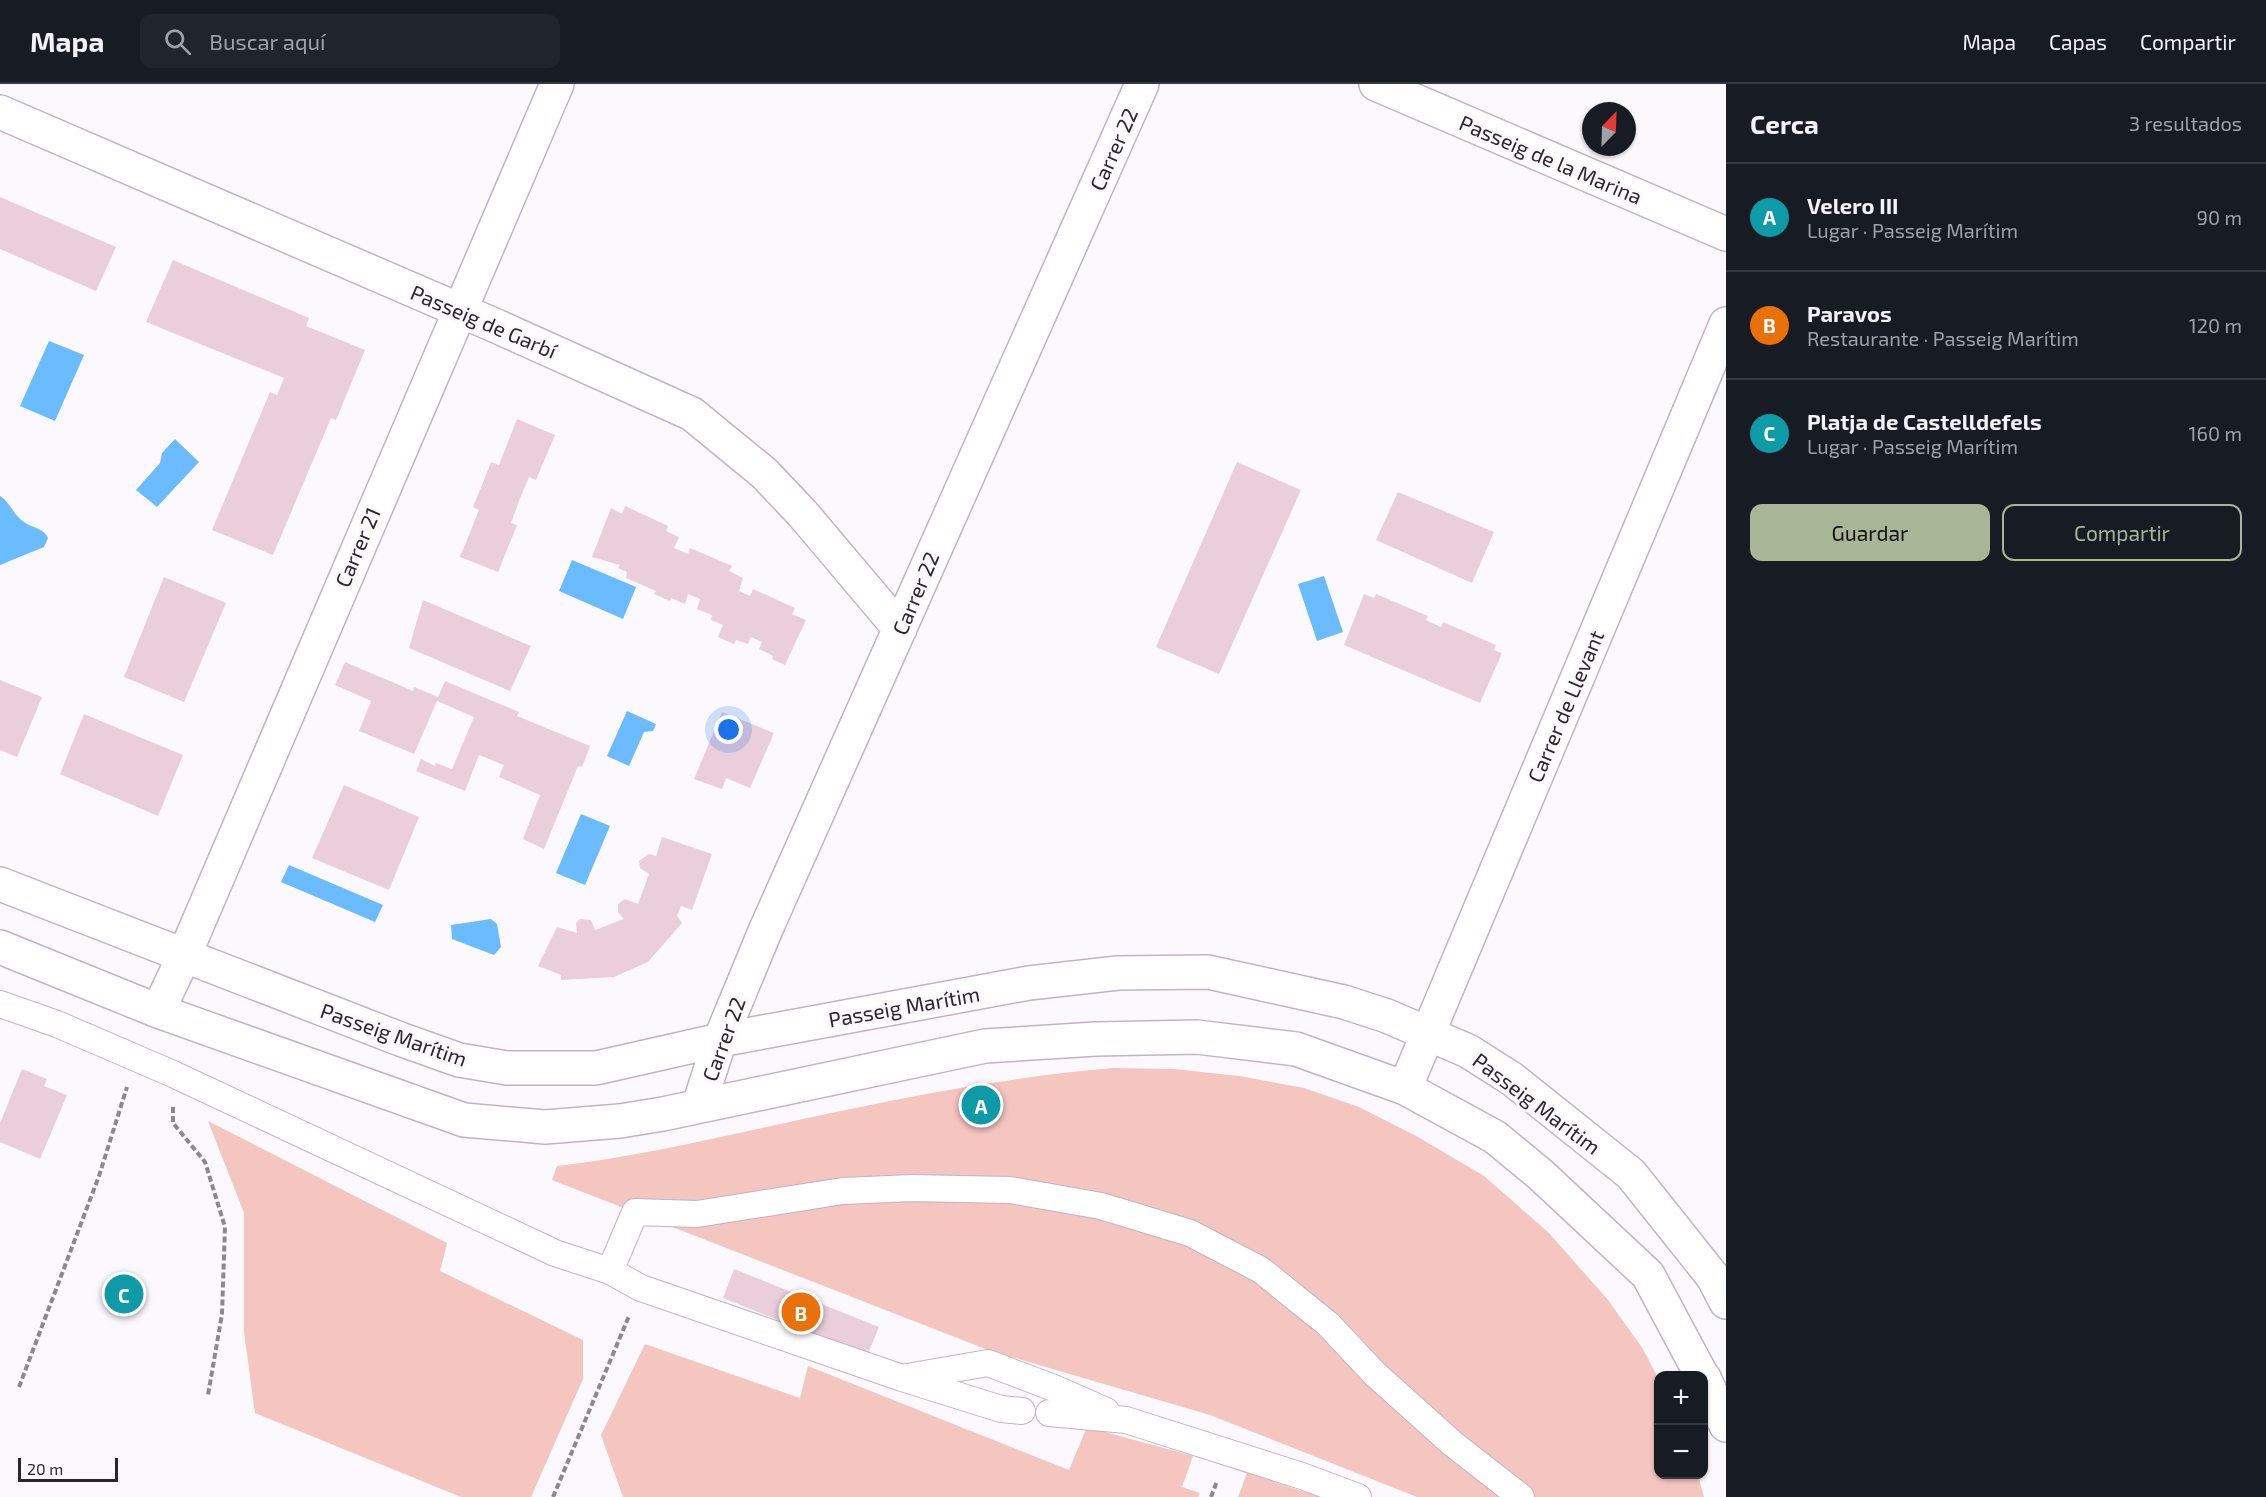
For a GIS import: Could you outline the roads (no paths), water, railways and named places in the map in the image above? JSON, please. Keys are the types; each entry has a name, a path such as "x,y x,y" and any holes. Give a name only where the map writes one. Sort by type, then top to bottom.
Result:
{"street":[{"name":"Carrer 21","path":"158,1011 184,956 458,310 557,84"},
{"name":"Carrer 22","path":"699,1105 720,1040 1142,84"},
{"name":"Passeig de la Marina","path":"1376,84 1726,234"},
{"name":"Passeig de Garbí","path":"0,112 692,414 771,481 900,628"},
{"name":"Carrer de Llevant","path":"1405,1088 1726,324"},
{"name":"Passeig Marítim","path":"0,884 459,1060 507,1068 596,1068 720,1040 1029,983 1118,973 1208,972 1344,1002 1387,1016 1468,1052 1512,1079 1631,1174 1713,1277 1726,1302"},
{"path":"0,947 158,1011 464,1120 545,1127 620,1121 985,1046 1096,1039 1197,1037 1296,1049 1405,1088 1495,1137 1541,1175 1648,1275 1700,1371"},
{"path":"0,1004 57,1024 173,1074 555,1253 610,1271 641,1288 902,1378 1001,1409 1022,1411"},
{"path":"610,1271 635,1212 697,1214 843,1191 912,1188 1010,1190 1101,1206 1191,1233 1261,1270 1328,1324 1375,1374 1453,1444 1521,1497"},
{"path":"902,1378 988,1363 1054,1388 1125,1420 1302,1476 1358,1497"},
{"path":"1708,1387 1726,1425"},
{"path":"1049,1413 1125,1420"}],"water":[{"path":"49,341 84,355 55,421 20,406"},
{"path":"175,439 199,462 157,507 136,490 160,463 162,453"},
{"path":"0,496 20,519 41,530 48,538 44,547 0,565"},
{"path":"572,560 636,587 623,619 559,591"},
{"path":"1324,576 1343,632 1317,641 1298,584"},
{"path":"627,711 656,724 653,731 644,732 629,766 607,756"},
{"path":"581,814 610,826 585,885 556,873"},
{"path":"289,865 383,905 375,922 281,882"},
{"path":"491,919 497,924 501,947 494,955 452,939 451,925"}],"place":[{"name":"Velero III","path":"981,1105"},
{"name":"Platja de Castelldefels","path":"124,1294"},
{"name":"Paravos","path":"801,1312"}]}
